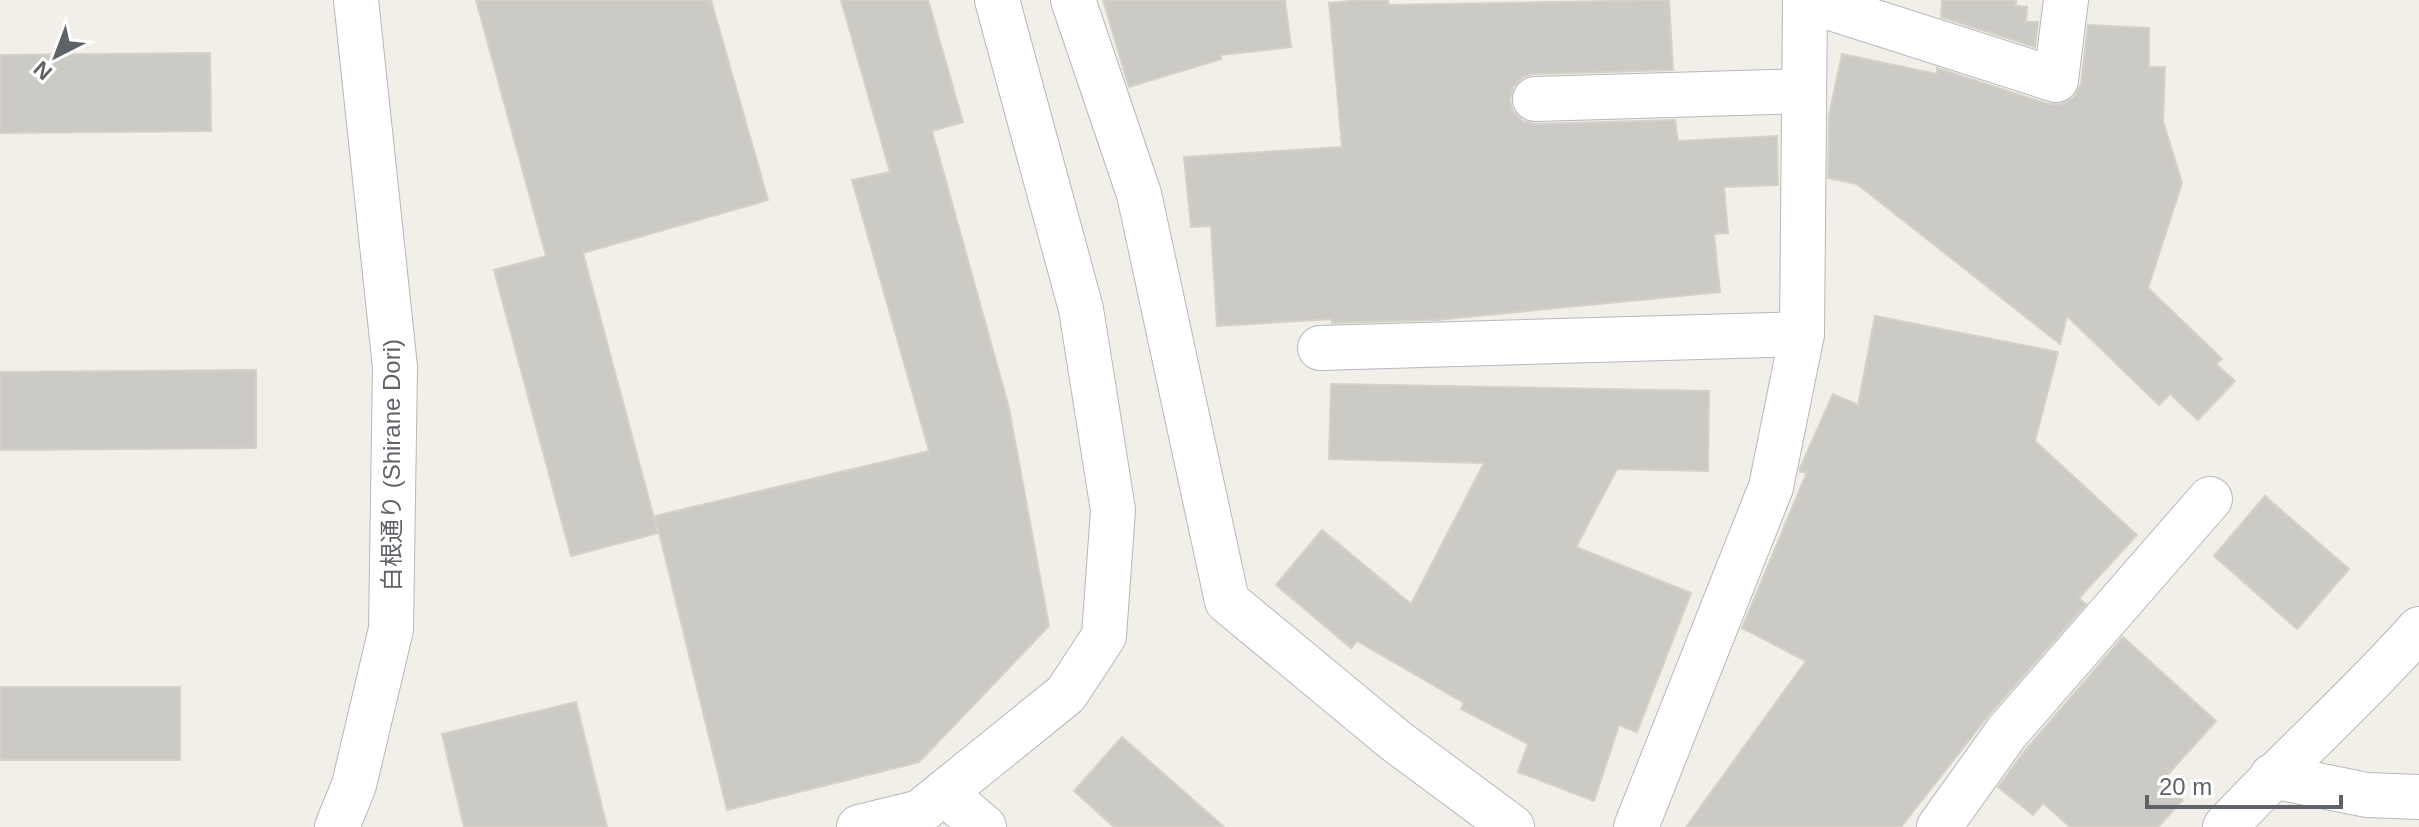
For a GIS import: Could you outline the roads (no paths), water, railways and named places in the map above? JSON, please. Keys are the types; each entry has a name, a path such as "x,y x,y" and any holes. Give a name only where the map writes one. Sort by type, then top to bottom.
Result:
{"street":[{"name":"白根通り (Shirane Dori)","path":"337,827 354,785 391,629 395,367 356,0"},
{"path":"859,827 920,812 1066,694 1104,636 1113,510 1081,309 997,0"},
{"path":"1073,0 1139,194 1227,601 1396,741 1512,827"},
{"path":"1636,827 1771,487 1802,334 1805,0 2056,80 2066,0"},
{"path":"1535,99 1804,91"},
{"path":"1320,348 1802,334"},
{"path":"1939,827 2007,732 2210,499"},
{"path":"2225,827 2272,776 2377,677 2419,629"},
{"path":"2272,776 2367,795 2419,797"},
{"path":"944,793 984,827"}]}
